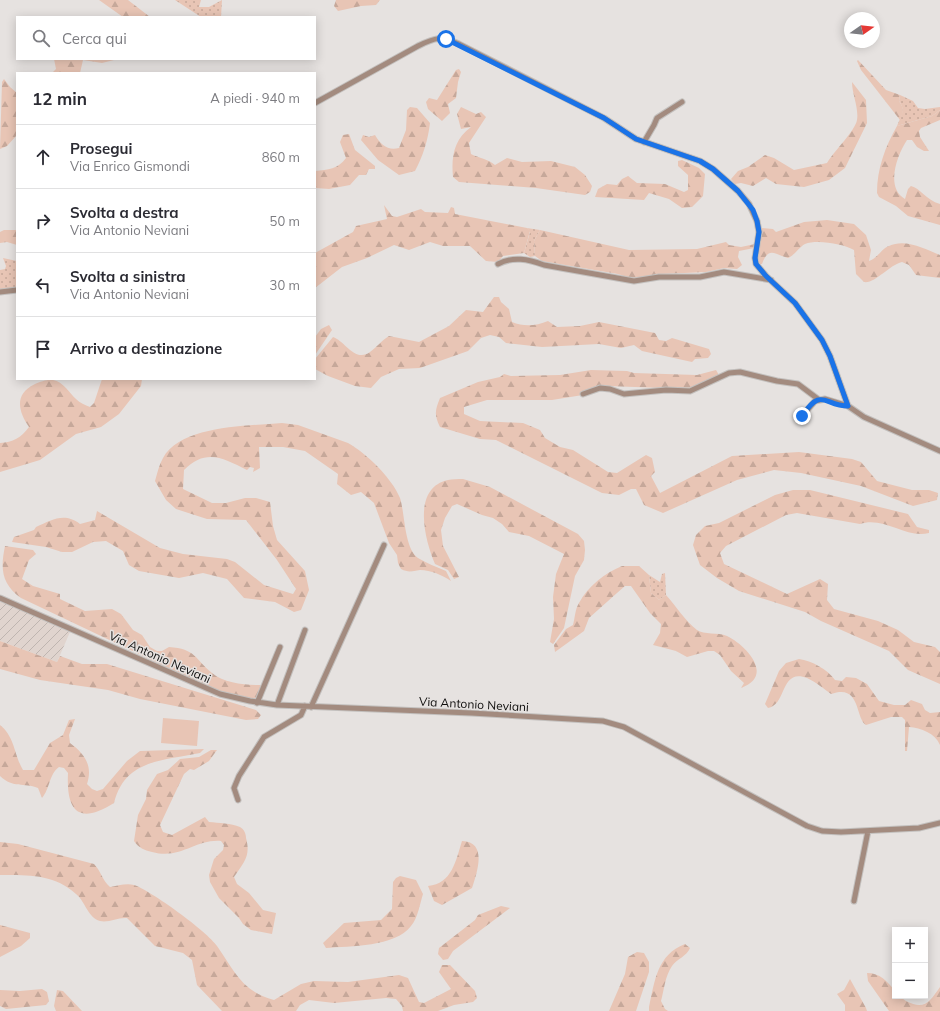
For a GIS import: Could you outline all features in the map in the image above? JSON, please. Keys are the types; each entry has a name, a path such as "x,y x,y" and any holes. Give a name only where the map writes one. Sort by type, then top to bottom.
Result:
{"street":[{"path":"316,102 429,40 442,38 459,44 604,118 630,136 700,161 713,169 741,193 753,210 759,232 756,263 766,276 795,303 822,340 830,356 848,406"},
{"path":"644,142 657,118 682,102"},
{"path":"498,264 511,258 534,261 544,265 598,273 634,281 659,276 700,277 724,272 772,280"},
{"path":"0,292 16,290"},
{"path":"583,394 600,388 610,389 624,394 666,390 690,392 729,373 740,372 777,381 798,384 818,400"},
{"path":"802,416 807,409 818,400 825,399 848,406 864,417 940,451"},
{"path":"311,707 362,589 384,545"},
{"name":"Via Antonio Neviani","path":"0,598 218,693 257,703 311,707 471,713 608,722 624,727 814,829 828,832 868,831 919,828 940,823"},
{"path":"277,705 305,630"},
{"path":"257,703 280,647"},
{"path":"238,800 234,788 239,776 264,737 301,715 304,706"},
{"path":"854,901 868,831"}],"shaded area":[{"path":"0,601 70,632 57,662 0,641"}],"green space":[{"path":"99,0 128,0 149,16 122,16"},
{"path":"175,0 201,0 199,7 209,7 222,0 221,16 199,16"},
{"path":"336,0 380,0 376,5 361,6 338,11 334,6"},
{"path":"54,60 83,60 80,72 53,72 56,69"},
{"path":"83,60 114,60 102,63"},
{"path":"858,60 886,90 900,95 899,101 903,110 900,120 861,70 857,61"},
{"path":"459,69 461,72 456,98 448,104 450,113 442,121 428,109 426,102 429,98 437,100 456,70"},
{"path":"4,79 16,92 16,136 7,146 0,149 2,82"},
{"path":"852,82 866,100 867,123 845,168 829,180 804,187 776,184 766,178 753,186 741,183 735,184 731,179 738,171 748,167 765,155 774,158 794,170 827,163 852,130 857,120"},
{"path":"900,95 913,101 918,108 925,109 940,107 940,110 932,116 897,126 902,110 899,101"},
{"path":"410,107 417,108 430,123 423,154 415,171 399,175 378,160 361,140 363,135 369,137 375,135 380,142 388,148 399,148 406,130 407,110"},
{"path":"461,107 476,114 481,112 486,117 469,143 471,154 495,165 507,158 522,162 551,161 575,167 585,175 592,186 590,192 585,195 536,188 459,182 453,177 453,156 457,143 465,132 471,127 461,129 457,114"},
{"path":"940,110 940,120 921,128 919,131 920,137 929,151 924,151 917,147 912,140 907,140 897,162 894,179 895,187 899,194 905,199 908,189 911,186 931,200 940,204 940,225 908,216 896,206 879,197 877,193 877,184 882,158 897,126 932,116"},
{"path":"349,134 355,150 375,166 375,169 369,169 366,175 359,175 350,185 329,189 316,188 316,171 336,167 346,158 340,142 343,135"},
{"path":"682,160 699,168 705,174 703,196 692,207 682,208 669,199 649,193 644,200 595,197 598,189 607,184 617,185 622,179 628,176 637,183 665,184 684,192 688,190 688,175 678,166 678,161"},
{"path":"384,205 392,216 397,217 421,209 425,212 448,213 451,207 454,208 455,214 527,228 530,231 524,253 503,256 498,262 486,261 470,246 443,246 430,242 409,250 394,245 367,258 342,267 316,287 316,252 353,232 356,226 387,219"},
{"path":"827,220 854,224 866,235 871,250 869,261 875,258 886,247 902,243 915,245 940,255 940,278 916,275 909,265 902,262 873,280 864,282 856,274 854,250 837,244 823,242 805,244 788,258 770,253 767,255 762,264 757,261 761,228 773,229 776,232 804,222"},
{"path":"527,228 540,230 534,241 535,256 530,257 524,253 530,232"},
{"path":"4,230 16,230 16,245 7,242 0,243 0,232"},
{"path":"540,230 629,250 697,249 726,242 729,245 741,247 755,244 754,248 739,251 738,257 742,265 737,269 724,268 706,272 663,274 633,279 618,274 542,261 535,256 534,241"},
{"path":"3,258 16,261 16,288 0,290 0,270 5,269 6,266"},
{"path":"494,297 499,297 501,302 509,309 512,322 516,324 530,325 548,321 557,327 580,326 599,322 655,333 659,340 666,341 672,338 709,349 711,354 708,358 695,359 692,362 642,351 634,345 621,348 599,344 542,347 506,343 499,337 490,335 481,338 468,351 420,368 399,369 381,377 371,388 355,386 328,376 316,370 316,358 333,337 355,353 365,355 389,336 419,342 449,326 466,310 483,312"},
{"path":"329,325 332,330 316,354 316,336 321,329"},
{"path":"591,370 697,375 716,370 719,375 693,389 606,386 589,394 552,400 487,400 464,407 464,414 480,421 523,423 540,430 545,438 560,447 573,450 608,472 617,473 646,455 652,458 655,472 651,476 660,493 732,456 799,452 852,459 861,462 877,481 912,490 929,490 938,493 937,500 913,506 861,486 801,473 774,470 737,480 663,513 644,505 636,489 631,489 619,495 602,493 496,440 480,439 440,427 436,416 436,409 440,398 478,382 500,377 504,374 511,376 560,375"},
{"path":"102,380 142,380 141,386 119,414 101,427 76,434 40,460 0,472 0,443 9,442 16,439 29,427 22,415 20,403 21,398 28,388 44,381 57,381 83,404 90,407 94,403"},
{"path":"282,423 298,425 348,443 363,453 378,467 391,482 400,498 407,539 413,553 421,560 446,571 451,581 428,571 408,571 401,569 398,563 397,555 389,543 374,503 361,492 351,495 337,484 338,474 305,451 283,447 259,447 260,468 253,472 254,468 250,467 247,470 215,457 200,459 192,463 184,470 183,489 212,503 226,503 245,498 256,498 270,502 273,526 277,540 305,571 309,590 301,610 294,612 275,602 244,598 227,579 203,573 179,578 139,571 129,565 123,551 106,541 93,542 72,552 62,552 46,547 12,542 14,537 34,530 36,527 58,518 69,518 80,524 95,520 97,511 160,548 183,554 227,559 235,562 264,585 293,594 296,589 277,560 246,520 207,519 176,509 166,500 155,481 163,458 172,447 185,439 200,433 217,429"},
{"path":"463,479 490,487 578,534 584,541 584,560 575,576 564,628 553,644 550,642 554,619 553,597 556,574 564,554 529,536 509,532 502,524 493,518 457,504 452,506 445,518 441,530 443,546 459,577 454,579 448,570 435,564 425,529 425,504 429,493 436,485 448,480"},
{"path":"793,490 810,490 908,514 917,527 929,530 929,533 912,533 878,523 869,522 860,524 797,513 786,515 726,546 720,553 724,564 787,594 820,579 828,584 827,600 834,609 878,621 898,630 914,642 935,647 940,652 940,684 908,670 889,651 821,621 805,612 739,591 717,578 700,565 693,545 696,535 705,526 719,523 775,495"},
{"path":"5,546 33,550 36,554 29,560 22,579 33,586 60,594 60,599 85,611 112,609 121,614 133,630 142,635 150,647 157,651 162,651 169,647 185,650 194,655 206,668 222,679 241,684 260,685 262,687 257,700 254,701 221,693 21,598 6,582 4,576 3,555"},
{"path":"622,566 639,566 649,575 651,593 659,600 666,595 685,618 700,632 727,636 742,646 749,653 757,669 756,676 751,683 741,688 744,683 731,671 720,655 714,651 708,651 687,657 676,651 653,645 660,633 661,624 650,613 631,586 625,586 589,618 584,631 555,652 554,645 566,629 573,625 578,605 587,591 603,576"},
{"path":"665,573 666,595 659,600 651,593 649,575 660,582 662,574"},
{"path":"0,641 57,662 60,656 82,664 107,664 256,710 261,715 258,719 246,720 140,699 108,690 40,680 0,669"},
{"path":"799,659 819,666 828,672 835,680 842,681 846,677 856,678 867,684 879,701 894,705 905,705 911,700 922,704 925,710 930,713 940,712 940,745 931,734 909,727 907,751 905,751 905,720 902,717 891,717 866,725 860,716 856,703 848,693 841,692 831,694 807,678 798,676 792,678 788,682 778,701 768,708 765,704 779,671 786,663"},
{"path":"163,718 199,721 197,746 161,743"},
{"path":"75,719 69,735 70,743 84,756 89,772 87,784 92,789 97,791 103,789 127,761 140,751 204,749 200,753 147,764 136,770 127,778 119,789 114,803 102,810 92,813 77,811 72,805 69,797 68,773 64,768 59,767 53,774 47,790 42,798 38,788 10,783 0,776 0,725 9,735 23,770 34,770 50,743 63,735 69,720"},
{"path":"211,750 217,750 209,761 194,770 190,769 184,774 160,825 163,832 172,835 205,817 209,822 225,823 243,829 248,850 244,863 234,877 237,884 249,893 263,910 276,913 272,934 251,930 243,924 219,898 210,882 209,875 214,859 223,850 224,845 221,841 212,841 180,852 162,854 144,849 134,841 138,815 146,799 147,790 157,774 168,770 180,759 199,757"},
{"path":"462,841 470,843 478,852 478,866 472,888 442,905 434,901 428,886 443,881 448,876 455,863"},
{"path":"0,842 18,844 94,864 110,887 131,884 142,888 178,912 212,940 234,972 246,986 254,992 274,1000 301,984 314,981 348,982 399,975 408,978 419,1002 424,1003 451,989 439,972 442,965 450,965 475,991 477,998 473,1002 454,1005 438,1011 403,1011 402,1006 396,999 386,998 334,1003 309,1000 300,1005 296,1011 222,1011 197,985 192,960 183,953 155,946 127,918 120,918 110,921 100,921 96,919 92,916 79,897 68,887 50,879 21,875 0,875"},
{"path":"400,876 416,880 423,894 417,915 411,926 404,933 383,942 359,946 326,948 323,943 344,923 381,920 392,909 393,882"},
{"path":"501,906 510,908 453,951 448,959 443,960 438,954 439,948 475,920 478,915"},
{"path":"0,925 30,933 30,938 21,946 0,957"},
{"path":"685,944 690,948 689,951 672,966 665,983 661,1001 665,1009 668,1011 649,1011 653,987 663,962 668,955"},
{"path":"637,952 644,953 649,962 649,972 636,1011 609,1011 625,974 628,957"},
{"path":"867,973 876,974 883,978 892,988 892,999 903,999 918,1005 922,1005 930,1000 940,987 940,1011 889,1011 868,981"},
{"path":"850,979 867,1011 845,1011 845,1005 837,994 844,990"},
{"path":"42,989 47,992 49,1001 46,1005 6,1009 0,1006 0,990 20,991"},
{"path":"57,990 63,991 82,1011 56,1011 54,1006"}],"route":[{"path":"446,39 459,44 604,118 636,139 700,161 713,169 741,193 756,216 759,232 755,258 756,264 766,276 795,303 822,340 830,356 844,400 848,406 825,399 818,400 815,401 802,416"}]}
